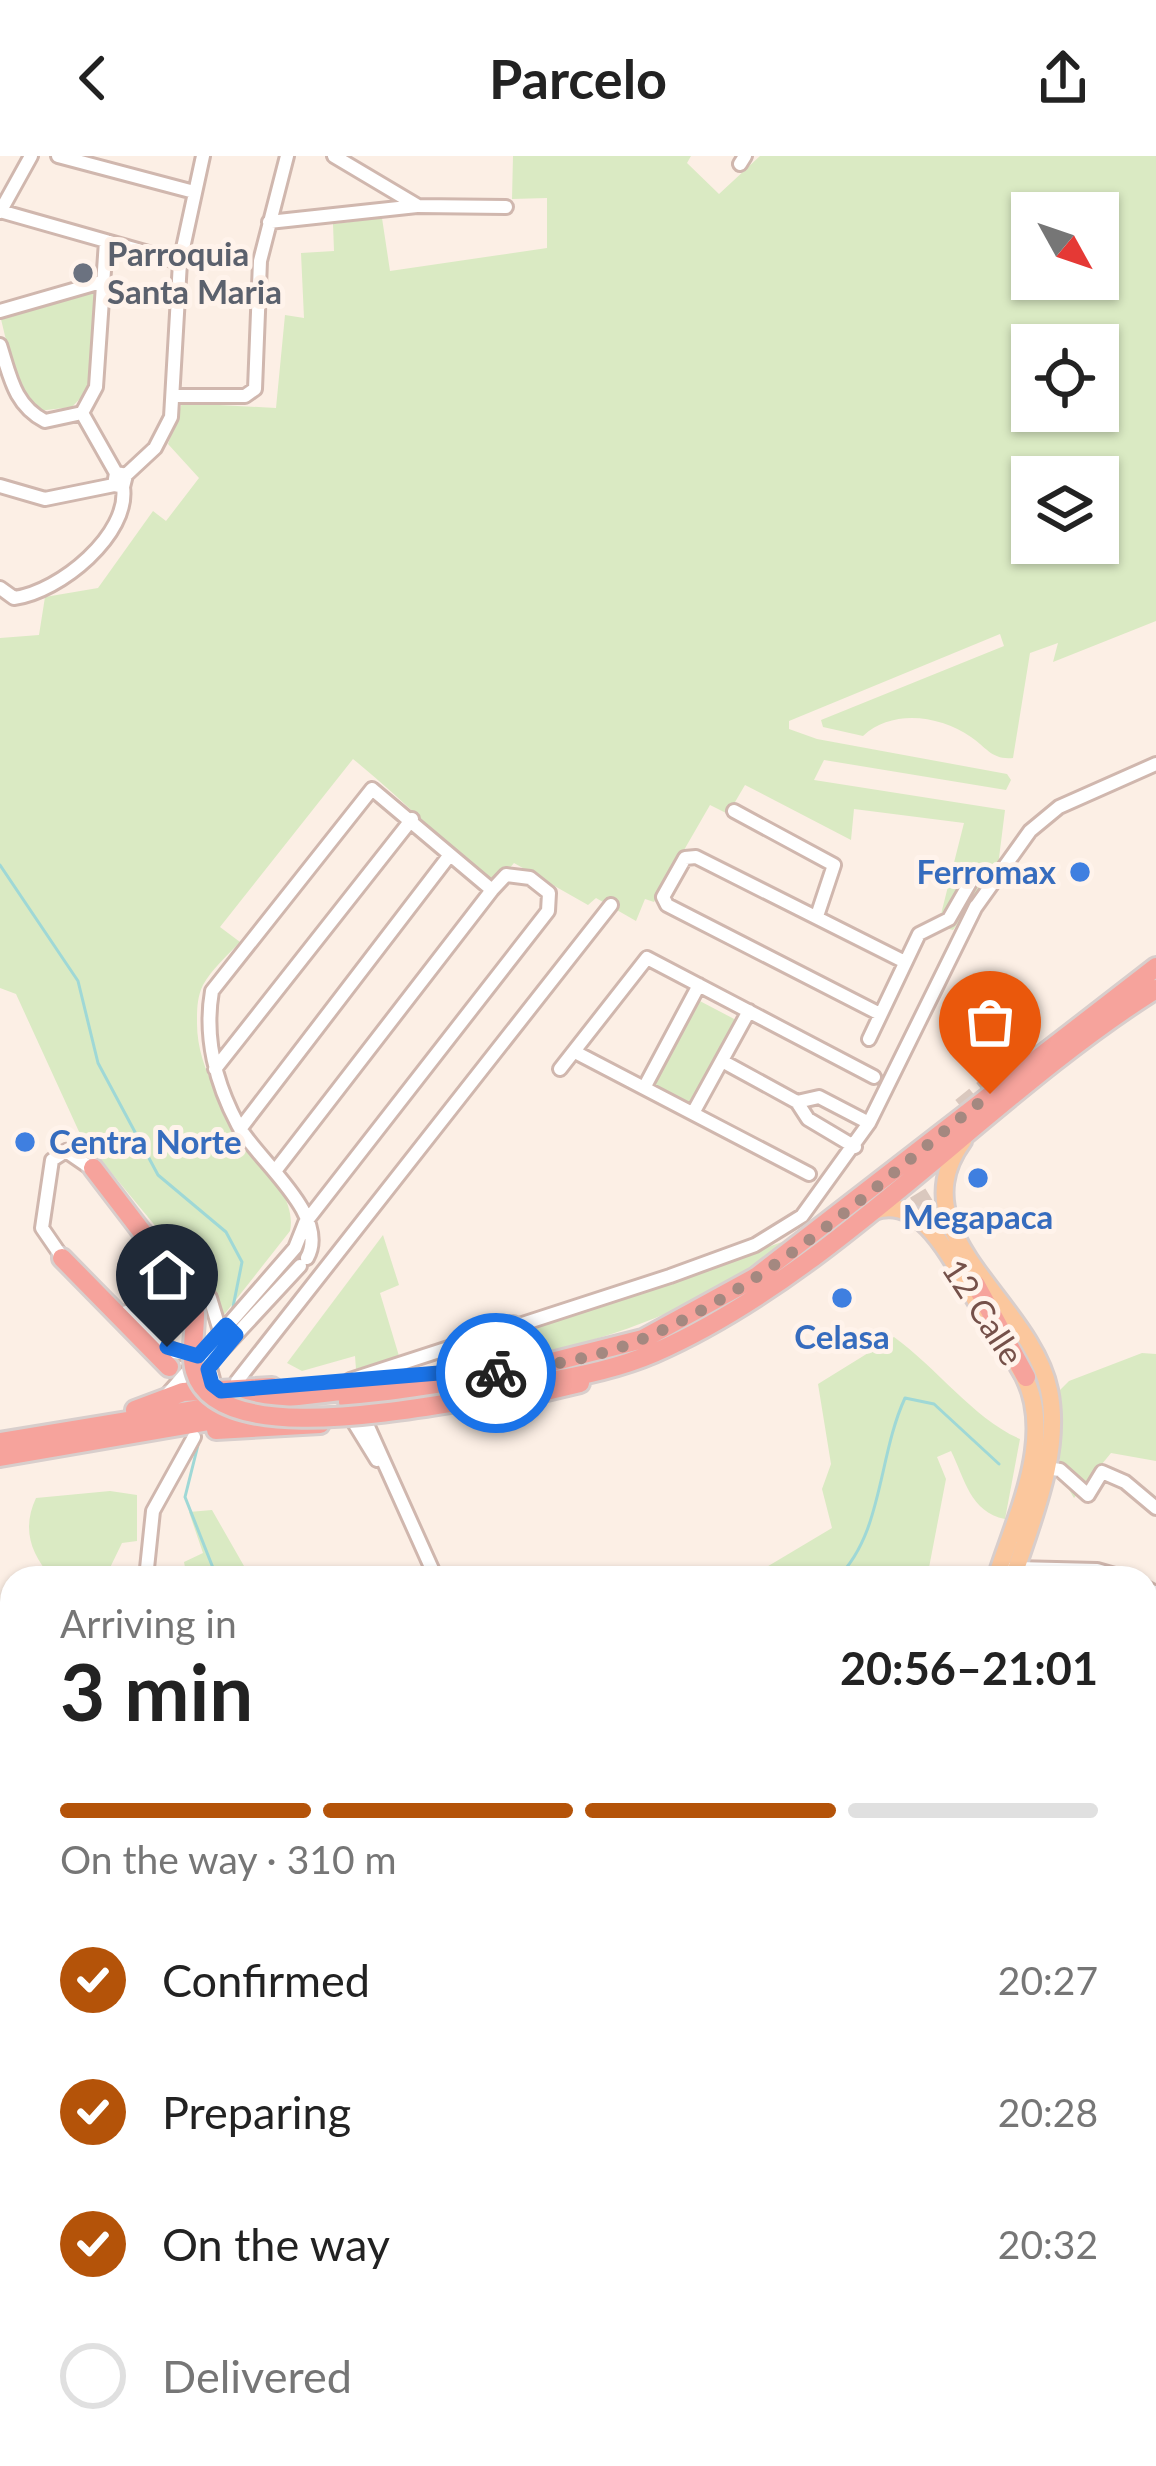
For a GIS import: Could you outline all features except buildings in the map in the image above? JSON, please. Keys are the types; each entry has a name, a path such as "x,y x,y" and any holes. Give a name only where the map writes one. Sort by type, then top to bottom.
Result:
{"highway":[{"path":"0,1442 520,1370 643,1339 756,1277 1156,967"},
{"path":"1032,1049 1107,991 1132,984"},
{"path":"0,1455 122,1439 359,1421 520,1399 609,1375 764,1290 1156,989"},
{"path":"93,1168 189,1288 195,1302 195,1374 210,1397 232,1412 286,1419 496,1396 520,1399"},
{"path":"62,1258 172,1365"},
{"path":"976,1285 1036,1377"},
{"path":"504,1355 503,1341 513,1326"},
{"path":"466,1340 504,1355 520,1370"},
{"path":"122,1439 278,1409 523,1383 651,1354"},
{"path":"97,1425 161,1399 229,1386 463,1371 488,1375"},
{"path":"0,1455 152,1421"}],"main road":[{"name":"12 Calle","path":"974,1127 943,1173 943,1210 1036,1377 1052,1428 1046,1468 1008,1566"},
{"name":"12 Calle","path":"832,1238 884,1207 916,1213 1036,1377 1036,1432 1007,1566"}],"street":[{"path":"31,156 0,211 180,262"},
{"path":"58,156 194,192"},
{"path":"0,486 45,500 84,496 120,480 166,434 174,396 180,262 203,156"},
{"path":"174,396 251,394 260,261 286,156"},
{"path":"334,156 418,206"},
{"path":"269,222 418,206 506,207"},
{"path":"0,345 17,398 45,421 82,413 96,387 106,241"},
{"path":"0,311 101,282"},
{"path":"0,588 14,598 52,583 80,563 118,523 126,505 120,480 82,413"},
{"path":"350,1380 755,1245 802,1216 852,1146 976,906 1030,831 1059,807 1156,764"},
{"path":"172,1365 203,1353 303,1256 305,1222 275,1171 240,1130 215,1070 209,1032 212,991 372,789 492,890"},
{"path":"734,812 834,865 835,875 817,916"},
{"path":"215,1070 412,819"},
{"path":"240,1130 449,856"},
{"path":"880,1014 667,905 663,897 691,856 905,962"},
{"path":"869,1039 919,934 950,919 976,872 993,882"},
{"path":"275,1171 492,890 506,875 530,878 552,901 305,1222"},
{"path":"228,1331 208,1369 212,1384 229,1386 258,1353 611,905"},
{"path":"560,1070 581,1055 647,958 874,1077"},
{"path":"644,1088 699,985"},
{"path":"693,1113 749,1011"},
{"path":"581,1055 809,1174"},
{"path":"722,1061 797,1102 808,1120 852,1146"},
{"path":"797,1102 819,1097 865,1121"},
{"path":"62,1258 42,1228 48,1170 66,1151 93,1168 210,1298 228,1331 258,1353"},
{"path":"161,1399 172,1365 203,1353"},
{"path":"359,1421 430,1566"},
{"path":"147,1566 153,1511 194,1437"},
{"path":"1046,1468 1060,1470 1088,1495 1099,1475 1108,1474 1156,1508"},
{"path":"825,2466 911,2466"}],"green space":[{"path":"513,156 691,156 687,163 719,194 760,156 1156,156 1156,621 1053,662 1058,643 1030,653 1013,758 995,755 958,730 930,720 888,722 863,736 823,727 821,720 1004,646 1000,634 789,721 789,729 817,739 1007,774 1011,780 1006,790 824,760 814,780 1005,810 998,866 953,930 938,926 964,823 854,809 851,840 745,785 728,814 710,805 654,902 645,899 636,921 596,898 588,905 514,863 496,884 353,759 220,927 240,942 210,974 200,994 201,1054 213,1085 280,1188 289,1210 290,1231 223,1316 214,1297 81,1136 16,994 0,988 0,638 39,635 45,597 98,588 153,511 166,521 199,478 168,444 182,403 276,408 285,315 304,318 301,253 334,251 333,224 382,218 390,271 547,248 547,198 512,199"},
{"path":"94,291 90,388 72,407 38,411 16,382 0,315"},
{"path":"696,999 738,1021 690,1108 649,1086"},
{"path":"383,1235 399,1285 380,1293 399,1356 356,1369 355,1356 302,1371 287,1363"},
{"path":"785,1241 726,1283 663,1315 527,1357 514,1350 512,1343 522,1332"},
{"path":"894,1337 987,1419 1020,1439 1005,1519 976,1502 951,1451 937,1457 946,1479 929,1566 768,1566 832,1528 822,1489 831,1464 818,1384"},
{"path":"1142,1353 1156,1354 1156,1461 1111,1453 1074,1498 1060,1474 1059,1391 1069,1381"},
{"path":"110,1491 137,1495 137,1541 122,1543 111,1566 43,1566 30,1540 29,1520 36,1498"},
{"path":"212,1510 244,1566 185,1566 184,1562 203,1553 189,1512"}],"waterway":[{"path":"0,865 78,981 98,1063 158,1175 226,1232 242,1262 233,1307"},
{"path":"847,1566 872,1517 905,1398 934,1404 999,1464"},
{"path":"198,1445 185,1497 212,1566"}],"tunnel":[{"path":"961,1107 1032,1049"},
{"path":"911,1167 917,1192 952,1249"}],"way so far":[{"path":"496,1373 620,1347 713,1304 756,1277 990,1094"}],"place":[{"name":"Parroquia Santa Maria","path":"83,273"},
{"name":"Ferromax","path":"1080,872"},
{"name":"Centra Norte","path":"25,1142"},
{"name":"Megapaca","path":"978,1178"},
{"name":"Celasa","path":"842,1298"}],"route":[{"path":"167,1347 181,1355 198,1356 226,1325 236,1335 208,1369 212,1384 221,1391 463,1371 496,1373"}]}
